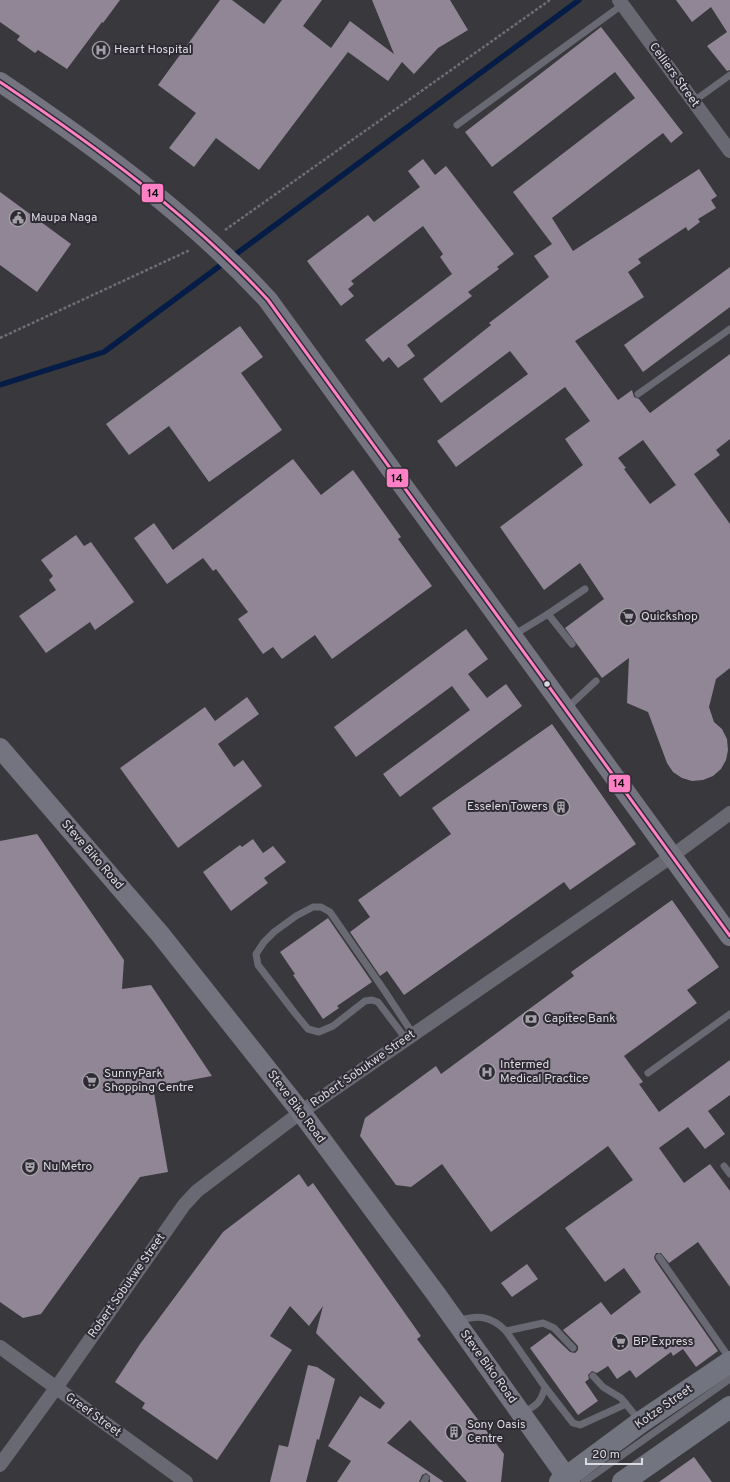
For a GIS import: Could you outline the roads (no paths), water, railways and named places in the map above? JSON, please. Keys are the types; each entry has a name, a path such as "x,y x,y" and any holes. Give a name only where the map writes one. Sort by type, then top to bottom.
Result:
{"main road":[{"path":"0,82 50,116 139,182 213,245 249,279 268,300 730,936"},
{"name":"Steve Biko Road","path":"0,748 160,934 301,1112 455,1321 570,1481"},
{"name":"Kotze Street","path":"570,1481 641,1422 730,1361"},
{"path":"623,1482 730,1407"}],"street":[{"name":"Celliers Street","path":"620,3 730,151"},
{"name":"Robert Sobukwe Street","path":"0,1464 56,1388 184,1205 197,1191 301,1112 672,856 730,813"},
{"name":"Greef Street","path":"0,1347 186,1482"}],"lane":[{"path":"457,125 620,3"},
{"path":"694,101 730,75"},
{"path":"638,394 730,329"},
{"path":"512,636 585,589"},
{"path":"548,614 572,644"},
{"path":"566,709 596,681"},
{"path":"312,907 321,907 330,912 384,990 409,1037 378,1002 372,1000 365,1001 334,1026 319,1032 308,1029 258,964 256,954 264,942 274,932 296,916 312,907"},
{"path":"648,1072 730,1014"},
{"path":"724,1166 730,1174"},
{"path":"659,1257 730,1361"},
{"path":"455,1321 472,1316 489,1318 498,1324 506,1332 545,1387 573,1423 580,1425 626,1404"},
{"path":"506,1332 543,1323 554,1328 573,1348"},
{"path":"593,1376 603,1387 621,1398 641,1422"},
{"name":"Kotze Street","path":"570,1481 730,1379"},
{"path":"522,1413 534,1407 542,1399 545,1387"}],"waterway":[{"path":"232,257 579,0"},
{"path":"0,385 104,352 225,262"}],"place":[{"name":"Heart Hospital","path":"101,50"},
{"name":"Maupa Naga","path":"18,218"},
{"name":"Quickshop","path":"628,617"},
{"name":"Esselen Towers","path":"561,807"},
{"name":"Capitec Bank","path":"531,1019"},
{"name":"Intermed Medical Practice","path":"487,1072"},
{"name":"SunnyPark Shopping Centre","path":"91,1081"},
{"name":"Nu Metro","path":"30,1167"},
{"name":"BP Express","path":"620,1342"},
{"name":"Sony Oasis Centre","path":"454,1432"}]}
